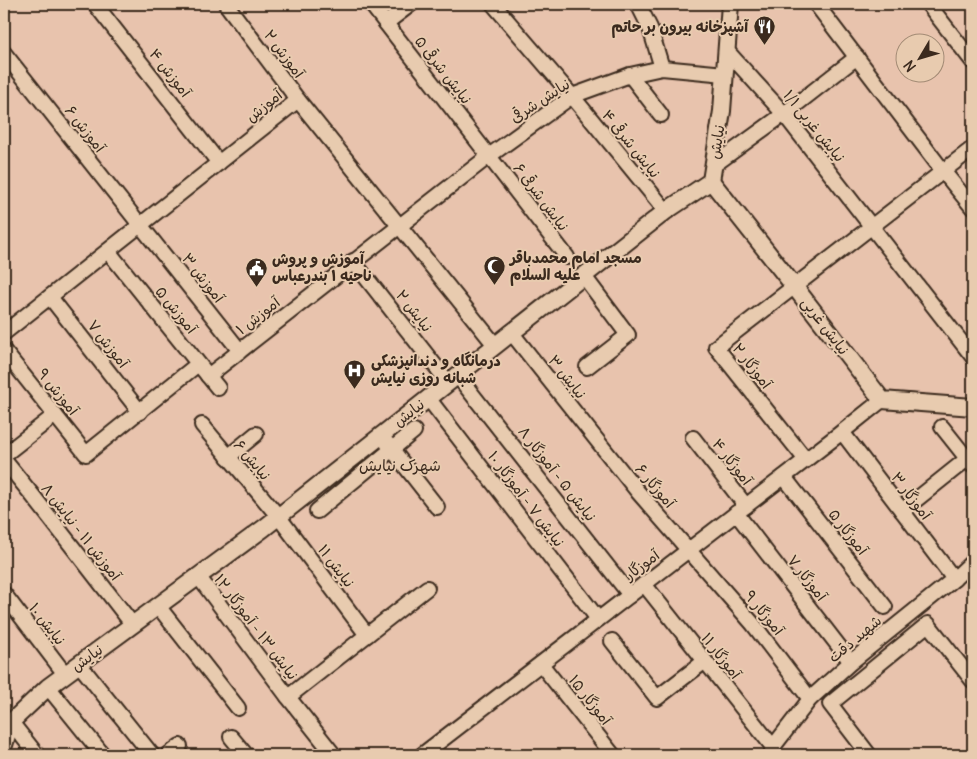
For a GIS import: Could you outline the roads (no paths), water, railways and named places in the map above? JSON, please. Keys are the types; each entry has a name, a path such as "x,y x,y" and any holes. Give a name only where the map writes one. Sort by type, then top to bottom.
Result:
{"street":[{"name":"آموزش ۴","path":"95,4 219,163"},
{"name":"آموزش ۲","path":"226,4 298,100"},
{"name":"نیایش شرقی ۵","path":"371,4 489,156"},
{"path":"386,23 411,4"},
{"name":"نیایش شرقی ۴","path":"493,4 572,96 666,211"},
{"path":"638,4 650,28 662,68"},
{"name":"نیایش","path":"4,745 11,722 48,687 278,516 712,173 722,111 730,4"},
{"path":"816,4 973,208"},
{"path":"928,4 973,62"},
{"name":"نیایش غربی ۱/۱","path":"726,50 784,114 971,348"},
{"name":"آموزش ۶","path":"4,53 141,225"},
{"path":"712,173 857,57"},
{"name":"نیایش شرقی","path":"399,225 489,156 572,96 630,74 662,68 725,74"},
{"path":"630,74 661,115"},
{"name":"آموزش","path":"4,333 298,100 495,345"},
{"path":"794,286 973,148"},
{"name":"نیایش شرقی ۶","path":"489,156 567,257"},
{"name":"نیایش غربی","path":"712,173 794,286 882,400"},
{"name":"آموزش ۳","path":"141,225 240,351"},
{"name":"آموزش ۱","path":"208,376 399,225"},
{"name":"آموزش ۵","path":"108,251 218,388"},
{"name":"نیایش ۲","path":"353,262 453,378"},
{"path":"583,275 628,335 587,367"},
{"name":"آموزگار ۲","path":"794,286 716,347 806,460"},
{"name":"آموزش ۷","path":"50,297 140,412"},
{"name":"نیایش ۳","path":"511,332 598,442"},
{"name":"آموزش ۹","path":"4,351 86,454 140,412"},
{"path":"140,412 198,364"},
{"name":"نیایش ۵ - آموزگار ۸","path":"453,378 630,595"},
{"name":"نیایش ۷ - آموزگار ۱۰","path":"428,398 598,620"},
{"path":"882,400 973,408"},
{"name":"آموزگار","path":"422,755 882,400"},
{"path":"4,455 54,415"},
{"name":"نیایش ۶","path":"202,425 278,516"},
{"path":"902,510 970,462 942,427"},
{"path":"317,511 414,431"},
{"name":"آموزگار ۳","path":"842,432 954,579"},
{"path":"228,457 256,434"},
{"path":"380,435 437,507"},
{"name":"آموزگار ۴","path":"693,438 741,510"},
{"name":"آموزگار ۶","path":"598,442 638,492 689,550"},
{"name":"آموزش ۱۱ - نیایش ۸","path":"4,460 133,624"},
{"name":"آموزگار ۵","path":"784,477 886,607"},
{"name":"آموزگار ۷","path":"741,510 851,662"},
{"name":"نیایش ۱۱","path":"278,516 367,635"},
{"name":"آموزگار ۹","path":"689,550 753,624 810,699"},
{"name":"شهید دقت","path":"772,751 810,699 851,662 954,579 973,561"},
{"name":"نیایش ۱۳ - آموزگار ۱۲","path":"198,576 288,697 334,755"},
{"name":"آموزگار ۱۱","path":"644,584 772,751"},
{"path":"288,697 427,588"},
{"name":"نیایش ۱۰","path":"4,594 66,674"},
{"path":"158,606 238,708"},
{"path":"869,755 830,704 928,624 973,681"},
{"path":"612,642 657,698 704,661"},
{"path":"80,664 152,755"},
{"name":"آموزگار ۱۵","path":"541,664 613,755"},
{"path":"48,687 103,755"},
{"path":"11,722 37,755"},
{"path":"231,737 246,755"},
{"path":"168,755 180,746"}],"place":[{"name":"آشپزخانه بیرون بر حاتم","path":"764,46"},
{"name":"مسجد امام محمدباقر علیه السلام","path":"494,286"},
{"name":"آموزش و پروش ناحیه ۱ بندرعباس","path":"256,287"},
{"name":"درمانگاه و دندانپزشکی شبانه روزی نیایش","path":"355,389"}],"district":[{"name":"شهرک نیایش","path":"400,465"}]}
